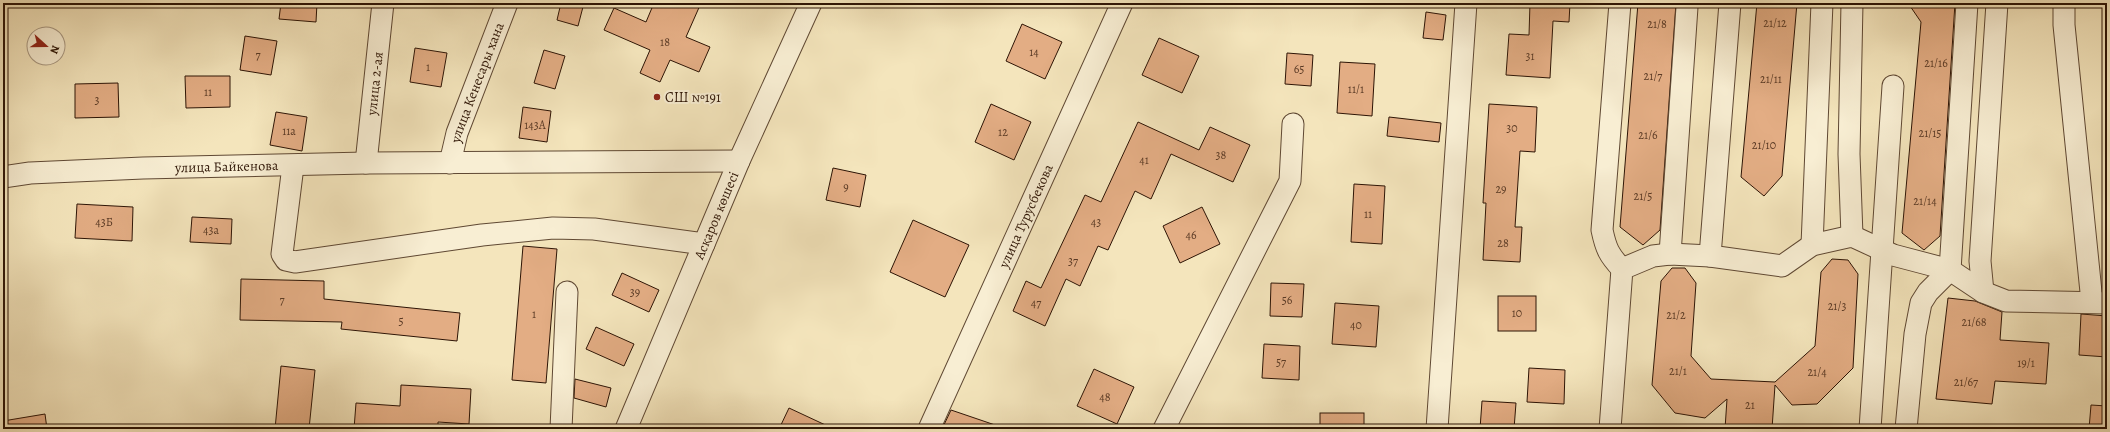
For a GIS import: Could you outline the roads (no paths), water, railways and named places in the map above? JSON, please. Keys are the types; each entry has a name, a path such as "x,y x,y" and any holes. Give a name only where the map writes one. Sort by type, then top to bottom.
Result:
{"street":[{"name":"улица 2-ая","path":"366,163 383,3"},
{"name":"улица Кенесары хана","path":"450,163 457,133 506,3"},
{"name":"Асқаров көшесі","path":"626,429 739,161 811,3"},
{"name":"улица Турусбекова","path":"928,429 1122,3"},
{"path":"1437,429 1466,3"},
{"path":"1610,429 1622,270 1609,256 1602,230 1620,3"},
{"path":"1710,256 1730,3"},
{"path":"1812,245 1822,3"},
{"path":"1852,3 1849,154 1852,236"},
{"path":"1906,429 1915,334 1921,303 1928,292 1950,270 1968,3"},
{"path":"1983,292 1980,262 1997,3"},
{"path":"1622,270 1653,256 1670,254 1710,256 1782,266 1812,245 1852,236 1881,250 1950,270 1983,292 2006,301 2100,303 2064,25 2064,3"},
{"path":"1670,254 1687,7"},
{"path":"1870,429 1893,86"},
{"path":"1164,429 1290,181 1294,124"},
{"name":"улица Байкенова","path":"3,177 30,173 366,163 739,161"},
{"path":"292,166 282,254 286,260 295,262 482,235 552,228 594,230 704,244"},
{"path":"561,429 567,292"}],"place":[{"name":"СШ №191","path":"657,97"}]}
